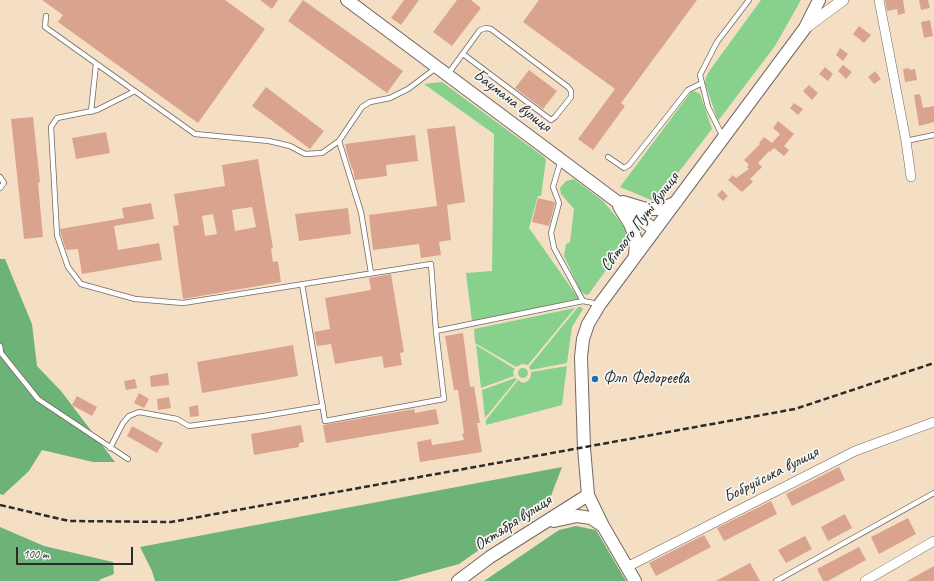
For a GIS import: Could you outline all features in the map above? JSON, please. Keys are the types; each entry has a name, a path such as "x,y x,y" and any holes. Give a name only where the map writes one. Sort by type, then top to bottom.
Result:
{"main road":[{"name":"Баумана вулиця","path":"347,0 656,230"},
{"name":"Світлого Путі вулиця","path":"588,495 584,448 581,357 583,339 588,324 600,304 635,256 656,230 805,28 819,0"},
{"path":"616,200 646,209 662,208 677,201"},
{"path":"616,200 630,224 636,240 635,256"},
{"path":"588,495 603,526 635,581"},
{"name":"Октября вулиця","path":"458,581 490,557 588,495"},
{"path":"538,527 564,518 577,516 591,518 603,526"}],"street":[{"path":"805,28 843,0"},
{"path":"879,0 906,141 911,177"},
{"name":"Бобруйська вулиця","path":"627,567 855,451 934,422"},
{"path":"868,580 934,541"}],"lane":[{"path":"724,138 708,107 700,75 717,42 749,0"},
{"path":"46,16 44,27 195,134 269,141 290,146 305,154 322,153 339,141 362,107 370,102 390,98 408,89 437,66"},
{"path":"448,74 480,30 486,28 491,29 568,88 571,91 571,97 556,117 551,120 463,54"},
{"path":"91,112 96,64"},
{"path":"608,157 624,168 629,165 688,90 702,83"},
{"path":"135,91 97,110 58,118 51,127 57,235 68,267 81,284 135,300 183,303 302,284 371,273 431,264 436,331 444,399 325,420 302,284"},
{"path":"906,141 934,135"},
{"path":"339,141 361,212 371,273"},
{"path":"561,159 553,187 559,203 552,233 554,248 583,301"},
{"path":"0,177 4,183 0,188"},
{"path":"436,331 583,301 600,304"},
{"path":"0,346 1,353 38,399 128,459"},
{"path":"110,448 123,423 129,416 139,412 177,419 189,426 323,406"},
{"path":"776,581 934,493"}],"green space":[{"path":"761,0 801,0 775,46 718,121 705,83 706,77"},
{"path":"442,82 544,157 546,160 541,196 538,196 529,228 579,299 472,321 466,273 492,271 494,134 424,84"},
{"path":"694,91 700,94 712,129 661,195 655,200 651,200 620,187 691,92"},
{"path":"574,179 603,201 624,228 627,238 627,241 588,295 584,294 580,290 564,256 566,244 570,242 574,209 561,194 560,188 566,181"},
{"path":"0,259 5,259 32,324 37,366 61,391 115,462 93,462 42,450 29,471 3,495 0,494"},
{"path":"578,307 583,309 572,327 567,363 531,370 529,367"},
{"path":"575,308 528,365 522,364 516,367 475,343 474,329"},
{"path":"476,345 515,369 513,372 514,376 481,388"},
{"path":"567,366 562,405 486,425 486,420 518,380 523,383 528,381 531,376 531,372"},
{"path":"521,368 525,368 527,369 527,377 521,378 518,375 518,371"},
{"path":"515,378 517,379 485,418 482,390"},
{"path":"562,467 549,501 459,564 397,581 155,581 152,571 140,547"},
{"path":"576,526 596,530 626,581 484,581 559,530"},
{"path":"0,527 44,546 113,562 114,574 99,580 100,581 0,581"}],"building":[{"path":"42,0 225,0 265,29 198,123 58,22 63,15"},
{"path":"260,0 278,0 272,9"},
{"path":"303,0 403,71 387,93 288,21"},
{"path":"404,0 419,0 401,25 391,18"},
{"path":"457,0 471,0 481,8 452,46 433,32"},
{"path":"539,0 697,0 621,103 625,106 593,150 578,139 615,89 523,22"},
{"path":"885,0 903,0 905,13 898,15 897,9 887,11"},
{"path":"919,0 928,0 930,8 921,10"},
{"path":"930,20 933,36 924,38 921,22"},
{"path":"859,26 871,35 864,43 853,34"},
{"path":"840,48 848,54 843,61 836,55"},
{"path":"843,65 852,72 846,79 838,71"},
{"path":"825,67 833,74 828,81 819,74"},
{"path":"909,68 909,70 915,69 917,80 905,82 903,69"},
{"path":"529,70 557,91 543,109 515,88"},
{"path":"875,71 881,79 874,84 868,77"},
{"path":"809,85 818,93 812,100 803,91"},
{"path":"266,87 324,131 310,149 252,106"},
{"path":"920,94 923,108 934,106 934,122 919,126 914,95"},
{"path":"794,103 803,109 798,115 790,108"},
{"path":"33,117 40,182 38,183 43,237 24,239 11,119"},
{"path":"778,121 794,134 784,146 789,150 784,156 774,148 770,152 769,151 758,163 762,167 750,179 753,182 742,192 728,180 733,175 736,178 749,169 747,167 749,165 744,160 760,144 759,143 764,137 772,143 780,134 773,128"},
{"path":"455,126 465,202 447,205 451,240 439,242 441,255 421,258 419,244 373,250 369,215 437,206 427,129"},
{"path":"106,132 110,153 76,159 72,138"},
{"path":"415,135 418,161 386,165 387,176 355,180 345,144"},
{"path":"258,159 273,248 271,249 273,262 278,261 281,282 183,299 173,226 179,225 174,194 225,186 222,165","holes":["252,207 256,227 235,231 232,210","213,214 217,234 205,236 202,216"]},
{"path":"722,190 728,196 723,201 717,195"},
{"path":"538,198 555,202 549,226 532,222"},
{"path":"151,203 154,219 114,226 118,250 159,243 162,260 82,274 78,249 66,250 60,229 124,218 122,208"},
{"path":"348,208 351,234 299,241 295,214"},
{"path":"391,274 404,352 400,353 402,365 384,368 382,356 335,364 331,344 317,346 314,332 330,329 325,298 371,290 369,278"},
{"path":"463,333 470,387 474,386 480,423 477,423 482,452 420,462 417,442 431,439 432,445 464,440 462,434 464,433 458,390 454,390 445,336"},
{"path":"293,345 298,376 202,393 197,362"},
{"path":"168,373 169,385 151,387 150,376"},
{"path":"135,379 137,388 126,390 124,381"},
{"path":"139,393 149,399 144,408 134,403"},
{"path":"77,396 97,407 92,416 72,405"},
{"path":"169,397 171,408 158,410 157,399"},
{"path":"198,405 199,416 190,417 189,407"},
{"path":"414,409 415,413 436,409 439,424 326,443 323,425"},
{"path":"301,425 304,442 299,443 299,447 254,455 251,434"},
{"path":"132,426 163,443 157,453 127,436"},
{"path":"839,467 845,480 792,506 786,494"},
{"path":"771,501 777,514 724,541 717,528"},
{"path":"845,514 852,528 828,541 821,527"},
{"path":"908,518 916,534 879,554 871,537"},
{"path":"704,535 711,547 656,576 649,563"},
{"path":"805,536 812,549 786,563 778,550"},
{"path":"859,547 866,560 828,581 823,581 817,569"},
{"path":"750,563 760,581 716,581"},
{"path":"934,566 934,581 907,581"}],"railway":[{"path":"0,505 69,521 171,522 795,409 934,363"}],"place":[{"name":"Флп Федореева","path":"595,379"}]}
